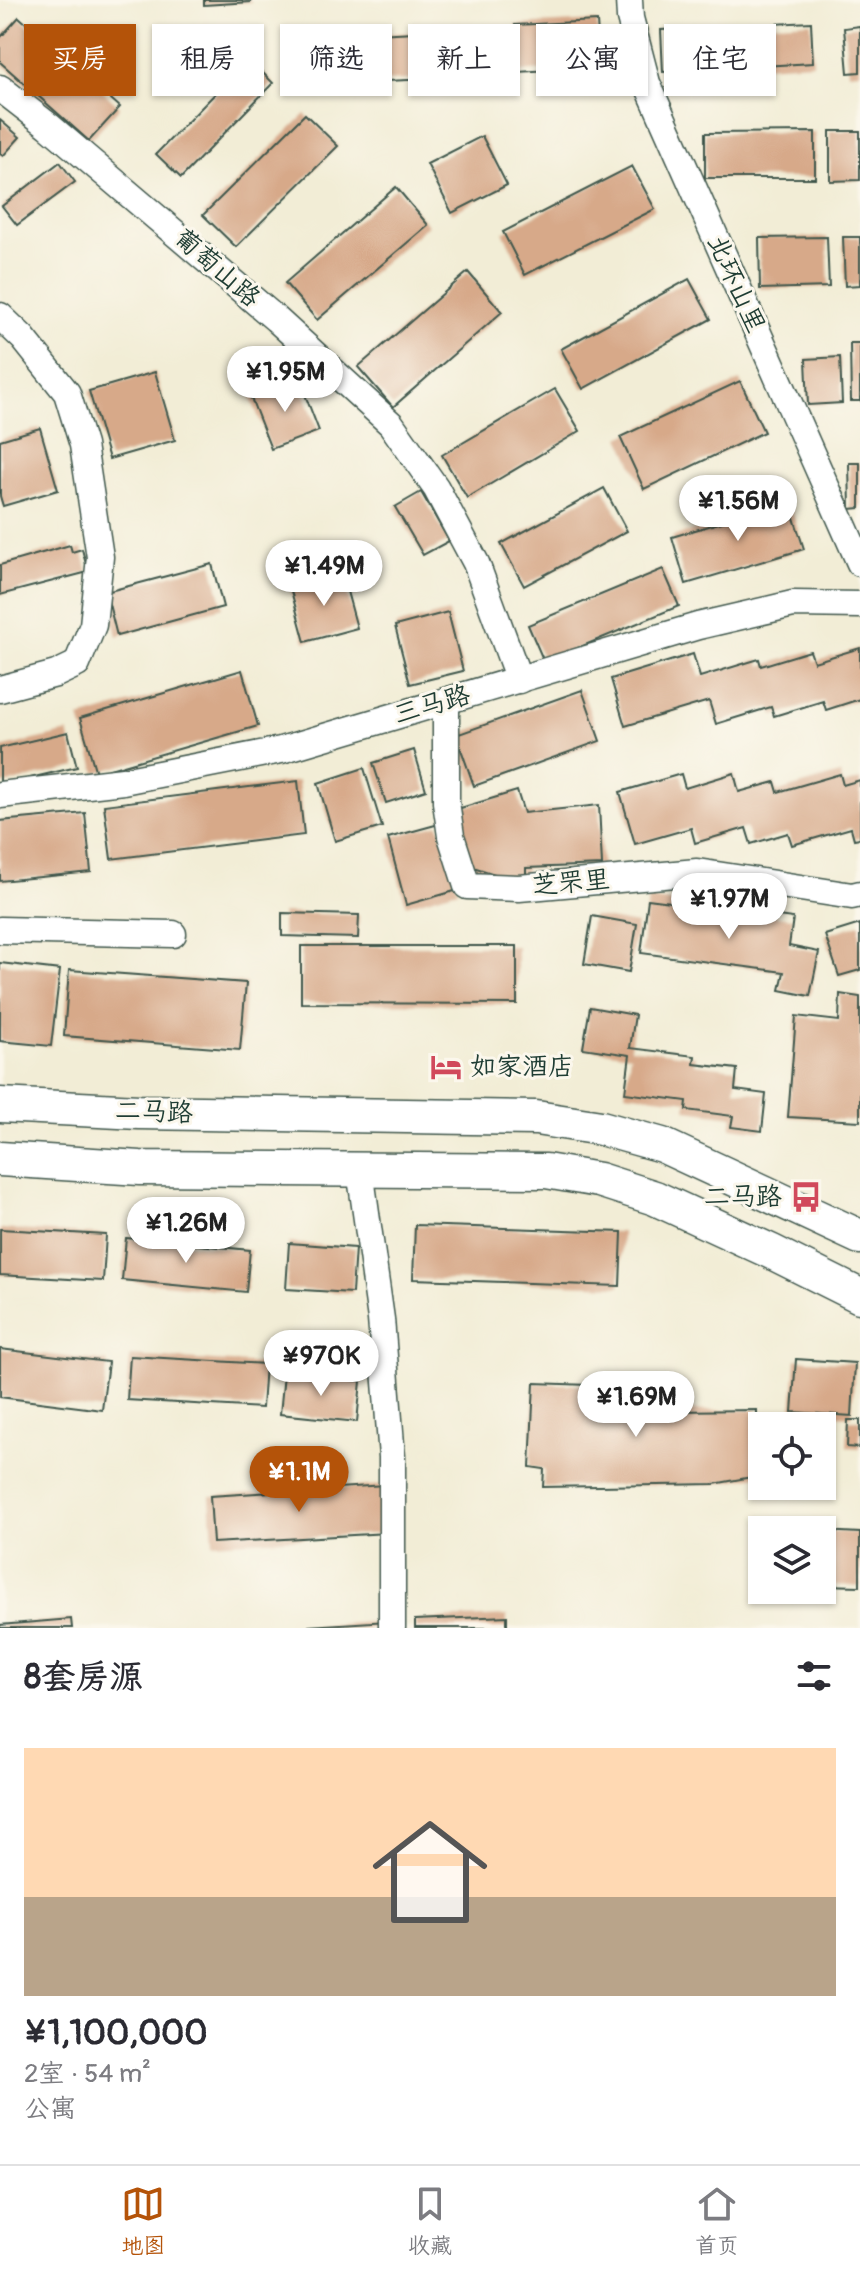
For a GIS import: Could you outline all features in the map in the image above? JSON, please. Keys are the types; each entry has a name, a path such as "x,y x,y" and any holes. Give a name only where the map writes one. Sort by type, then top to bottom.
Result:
{"main road":[{"name":"二马路","path":"0,1105 170,1113 536,1118 601,1128 662,1145 860,1237"},
{"path":"0,1159 140,1168 546,1171 599,1180 655,1198 860,1296"}],"street":[{"name":"北环山里","path":"629,0 630,18 647,83 860,563"},
{"name":"葡萄山路","path":"0,88 276,319 391,424 436,488 476,563 519,680"},
{"path":"0,316 23,338 67,393 83,445 100,557 93,625 77,664 56,674 0,689"},
{"name":"三马路","path":"0,795 123,781 281,750 698,626 793,604 860,605"},
{"name":"芝罘里","path":"446,701 446,802 451,836 467,886 519,888 697,872 852,896 860,894"},
{"path":"0,930 173,934"},
{"path":"360,1170 381,1319 392,1457 392,1628"}],"building":[{"path":"204,0 251,0 251,2 204,5"},
{"path":"19,17 27,24 24,24 24,83 0,62 0,38"},
{"path":"597,21 597,24 536,24 536,71 520,72 520,25"},
{"path":"811,22 813,63 776,65 776,24 774,24"},
{"path":"860,26 860,72 848,73 844,28"},
{"path":"661,30 664,30 663,72"},
{"path":"408,32 408,80 392,81 392,33"},
{"path":"264,74 273,83 264,92"},
{"path":"38,96 108,96 120,107 89,141"},
{"path":"213,96 260,96 181,178 156,154"},
{"path":"305,114 338,146 236,247 203,215"},
{"path":"0,120 20,137 3,156 0,154"},
{"path":"830,131 860,131 860,180 830,181"},
{"path":"815,132 815,178 705,178 705,133"},
{"path":"482,136 507,185 452,213 427,164"},
{"path":"60,162 75,182 17,225 2,206"},
{"path":"632,166 655,209 525,275 503,232"},
{"path":"396,187 428,225 317,320 285,283"},
{"path":"827,237 829,287 760,289 759,238"},
{"path":"843,237 860,237 860,285 845,286"},
{"path":"468,272 502,312 393,407 358,367"},
{"path":"689,279 711,319 583,389 561,349"},
{"path":"850,343 860,343 860,401 851,401"},
{"path":"840,357 842,403 808,405 806,359"},
{"path":"155,372 175,440 109,459 89,391"},
{"path":"299,379 319,431 271,449 251,398"},
{"path":"740,381 764,432 644,489 620,437"},
{"path":"555,389 580,431 467,498 442,455"},
{"path":"40,428 58,490 3,506 0,496 0,440"},
{"path":"849,463 860,463 860,508 850,509"},
{"path":"604,488 627,531 524,586 501,544"},
{"path":"421,492 449,541 423,555 395,507"},
{"path":"789,502 804,549 686,584 672,537"},
{"path":"70,545 72,552 82,549 88,572 0,595 0,565"},
{"path":"212,564 223,607 117,636 106,592"},
{"path":"663,569 679,606 544,662 528,625"},
{"path":"342,573 357,628 305,642 290,587"},
{"path":"448,612 463,671 410,684 395,626"},
{"path":"860,648 860,699 826,710 823,701 774,716 771,707 716,724 709,701 625,726 611,679 693,654 700,677 759,659 761,666 810,651 814,662"},
{"path":"242,670 258,726 96,773 80,718"},
{"path":"582,690 600,741 474,786 456,735"},
{"path":"68,732 77,767 0,785 0,748"},
{"path":"414,750 426,790 386,803 373,763"},
{"path":"364,768 382,827 335,841 318,783"},
{"path":"734,773 739,792 775,782 778,792 840,774 843,785 860,780 860,838 854,839 851,828 792,845 788,833 751,844 746,828 695,843 691,828 635,844 620,792 681,774 685,788"},
{"path":"298,781 304,835 111,859 104,805"},
{"path":"517,791 524,813 599,805 602,865 526,868 526,877 507,878 470,866 454,810"},
{"path":"85,813 91,872 0,881 0,821"},
{"path":"439,824 458,890 406,905 388,838"},
{"path":"648,899 793,918 789,946 819,952 810,996 780,990 784,972 641,953"},
{"path":"282,913 359,915 358,938 282,936"},
{"path":"592,916 637,924 629,972 584,964"},
{"path":"860,924 860,970 839,976 825,935"},
{"path":"301,946 517,946 517,1004 301,1003"},
{"path":"0,963 60,970 51,1046 0,1041"},
{"path":"69,970 246,983 240,1050 64,1036"},
{"path":"840,994 860,997 860,1121 788,1117 796,1016 839,1021"},
{"path":"590,1007 635,1015 630,1048 695,1056 694,1064 737,1069 735,1090 766,1094 762,1131 731,1127 733,1116 686,1110 687,1101 625,1093 630,1055 583,1048"},
{"path":"415,1225 622,1232 620,1286 413,1279"},
{"path":"0,1229 106,1235 103,1281 0,1275"},
{"path":"126,1238 250,1250 246,1292 122,1280"},
{"path":"289,1243 355,1248 352,1293 286,1289"},
{"path":"0,1349 108,1362 102,1410 0,1397"},
{"path":"130,1356 265,1364 262,1408 127,1400"},
{"path":"796,1359 855,1363 852,1416 836,1415 836,1412 792,1412"},
{"path":"284,1374 361,1381 357,1422 280,1414"},
{"path":"534,1383 674,1388 674,1411 757,1410 748,1412 748,1478 714,1484 543,1487 544,1469 530,1467"},
{"path":"848,1420 860,1420 860,1448 847,1447"},
{"path":"385,1485 387,1533 213,1543 210,1496"},
{"path":"836,1532 860,1533 860,1586 836,1585"},
{"path":"507,1616 507,1628 415,1628 415,1620"},
{"path":"71,1619 72,1628 0,1628 0,1625"},
{"path":"388,1621 388,1628 309,1628 309,1626"}],"place":[{"name":"如家酒店","path":"446,1067"},
{"name":"二马路","path":"806,1197"}]}
